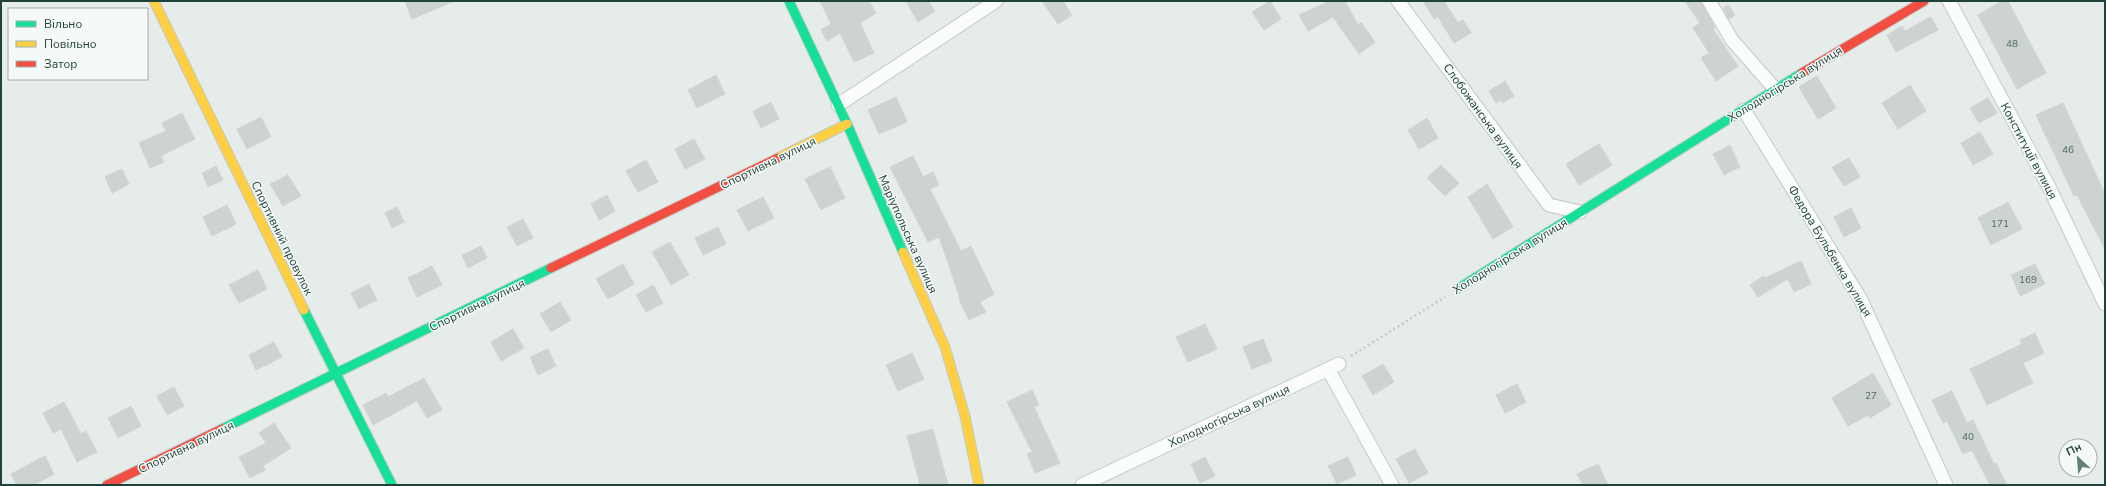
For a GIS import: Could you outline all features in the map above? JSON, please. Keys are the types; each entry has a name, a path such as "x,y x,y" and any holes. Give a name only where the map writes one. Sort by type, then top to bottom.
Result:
{"street":[{"name":"Спортивний провулок","path":"154,1 335,374 392,485"},
{"name":"Маріупольська вулиця","path":"789,1 847,124 946,347 965,416 979,485"},
{"path":"838,105 996,1"},
{"name":"Слобожанська вулиця","path":"1398,1 1549,205 1580,212"},
{"path":"1709,1 1732,40 1775,89"},
{"name":"Холодногірська вулиця","path":"1460,288 1775,89 1924,1"},
{"name":"Конституції вулиця","path":"1949,1 2048,185 2105,304"},
{"name":"Федора Бульбенка вулиця","path":"1744,110 1861,300 1946,485"},
{"name":"Спортивна вулиця","path":"107,485 847,124"},
{"path":"1333,366 1392,485"},
{"name":"Холодногірська вулиця","path":"1082,485 1333,366"}],"path":[{"name":"Холодногірська вулиця","path":"1333,366 1460,288"}],"building":[{"path":"405,1 454,1 412,19"},
{"path":"820,1 869,1 876,13 860,23 874,53 854,62 840,33 827,41 821,30 831,24"},
{"path":"906,1 928,1 935,11 918,22"},
{"path":"1042,1 1063,1 1072,15 1058,24"},
{"path":"1270,1 1281,19 1264,30 1252,12"},
{"path":"1330,1 1345,1 1358,25 1361,22 1375,42 1359,54 1333,17 1308,31 1299,15"},
{"path":"1423,1 1444,1 1458,23 1463,20 1471,33 1454,43 1438,17 1434,19"},
{"path":"1685,1 1701,1 1715,28 1713,29 1738,66 1716,81 1701,58 1709,53 1693,28 1700,23"},
{"path":"2002,1 2008,1 2046,73 2017,89 1978,15"},
{"path":"1728,5 1735,15 1729,19 1723,8"},
{"path":"1931,17 1938,30 1896,52 1887,35 1902,26 1905,31"},
{"path":"716,75 725,94 697,108 688,90"},
{"path":"1817,76 1836,108 1818,119 1799,87"},
{"path":"1505,81 1514,96 1503,103 1501,100 1496,103 1489,91"},
{"path":"1910,85 1926,111 1898,129 1882,103"},
{"path":"896,97 907,122 879,134 868,110"},
{"path":"1988,98 1997,113 1979,123 1970,108"},
{"path":"771,102 779,119 761,128 753,111"},
{"path":"2063,103 2105,194 2105,249 2077,195 2074,196 2036,115"},
{"path":"182,113 195,139 161,156 164,162 150,168 139,143 166,131 162,123"},
{"path":"261,117 271,137 247,149 237,129"},
{"path":"1427,118 1438,138 1419,149 1408,130"},
{"path":"1980,132 1993,154 1973,165 1961,143"},
{"path":"694,139 705,159 685,169 675,149"},
{"path":"1599,144 1612,165 1579,185 1566,164"},
{"path":"1730,145 1740,167 1724,175 1713,154"},
{"path":"913,156 923,177 933,172 939,185 930,189 961,251 971,246 994,294 980,302 986,312 969,320 959,299 960,298 939,237 928,242 890,167"},
{"path":"1849,158 1860,177 1844,186 1832,167"},
{"path":"646,160 658,182 638,192 626,171"},
{"path":"1441,165 1459,183 1445,196 1427,178"},
{"path":"216,166 223,180 208,187 202,173"},
{"path":"830,167 845,198 821,210 805,179"},
{"path":"122,169 129,184 112,193 105,177"},
{"path":"288,175 301,196 283,206 270,184"},
{"path":"1487,184 1513,227 1493,239 1468,197"},
{"path":"607,195 615,211 599,220 591,204"},
{"path":"763,197 774,218 748,231 737,210"},
{"path":"2008,202 2022,229 1991,245 1978,218"},
{"path":"227,205 236,224 212,236 203,217"},
{"path":"397,207 404,222 392,228 385,213"},
{"path":"1851,208 1861,228 1844,237 1834,217"},
{"path":"523,219 533,238 517,246 507,227"},
{"path":"718,227 726,244 703,255 695,238"},
{"path":"670,242 689,275 671,285 652,252"},
{"path":"481,246 487,258 468,268 462,255"},
{"path":"1801,261 1811,284 1794,292 1788,279 1758,297 1750,285 1764,276 1765,278"},
{"path":"623,264 634,284 608,299 596,279"},
{"path":"2035,264 2045,284 2020,296 2011,275"},
{"path":"432,266 442,285 417,297 408,278"},
{"path":"258,270 267,289 239,303 229,285"},
{"path":"369,284 377,300 359,309 351,293"},
{"path":"653,285 663,303 646,312 636,295"},
{"path":"560,302 571,320 551,332 540,314"},
{"path":"1205,324 1217,349 1188,362 1176,337"},
{"path":"513,329 524,348 501,361 491,342"},
{"path":"2035,333 2044,353 2023,363 2033,383 1987,405 1970,369 2022,344 2020,340"},
{"path":"1263,339 1272,361 1252,369 1243,347"},
{"path":"274,342 282,357 256,370 249,355"},
{"path":"548,349 556,366 538,375 530,357"},
{"path":"912,353 924,379 898,391 886,365"},
{"path":"1383,364 1394,382 1373,395 1362,376"},
{"path":"1873,373 1891,405 1870,418 1868,415 1848,426 1832,398"},
{"path":"424,378 442,410 427,418 417,401 373,425 363,405 386,393 388,397"},
{"path":"1517,384 1526,402 1505,413 1496,395"},
{"path":"174,387 184,406 167,415 157,396"},
{"path":"1032,390 1039,405 1034,407 1060,463 1035,473 1027,454 1032,452 1007,402"},
{"path":"1952,391 1967,423 1973,420 1994,464 1996,463 2007,485 1990,485 1972,450 1963,454 1947,421 1943,423 1932,400"},
{"path":"64,402 81,434 86,431 97,452 77,462 61,429 53,433 43,413"},
{"path":"131,406 141,426 118,438 108,418"},
{"path":"274,423 291,448 263,466 265,470 250,478 239,457 266,443 259,433"},
{"path":"933,429 948,485 920,485 907,436"},
{"path":"1415,449 1428,473 1409,483 1396,459"},
{"path":"45,456 54,474 34,485 17,485 11,474"},
{"path":"1205,457 1215,476 1200,483 1191,464"},
{"path":"1348,457 1356,475 1337,484 1328,466"},
{"path":"1598,464 1608,485 1583,485 1577,474"}],"traffic: fast":[{"path":"789,1 847,124 903,252"},
{"path":"1459,288 1802,73"},
{"path":"222,429 551,268"},
{"path":"304,310 392,485"}],"traffic: slow":[{"path":"154,1 304,310"},
{"path":"778,158 847,124"},
{"path":"903,252 945,347 965,416 979,485"}],"traffic: jam":[{"path":"1802,73 1924,1"},
{"path":"551,268 778,158"},
{"path":"107,485 222,429"}]}
